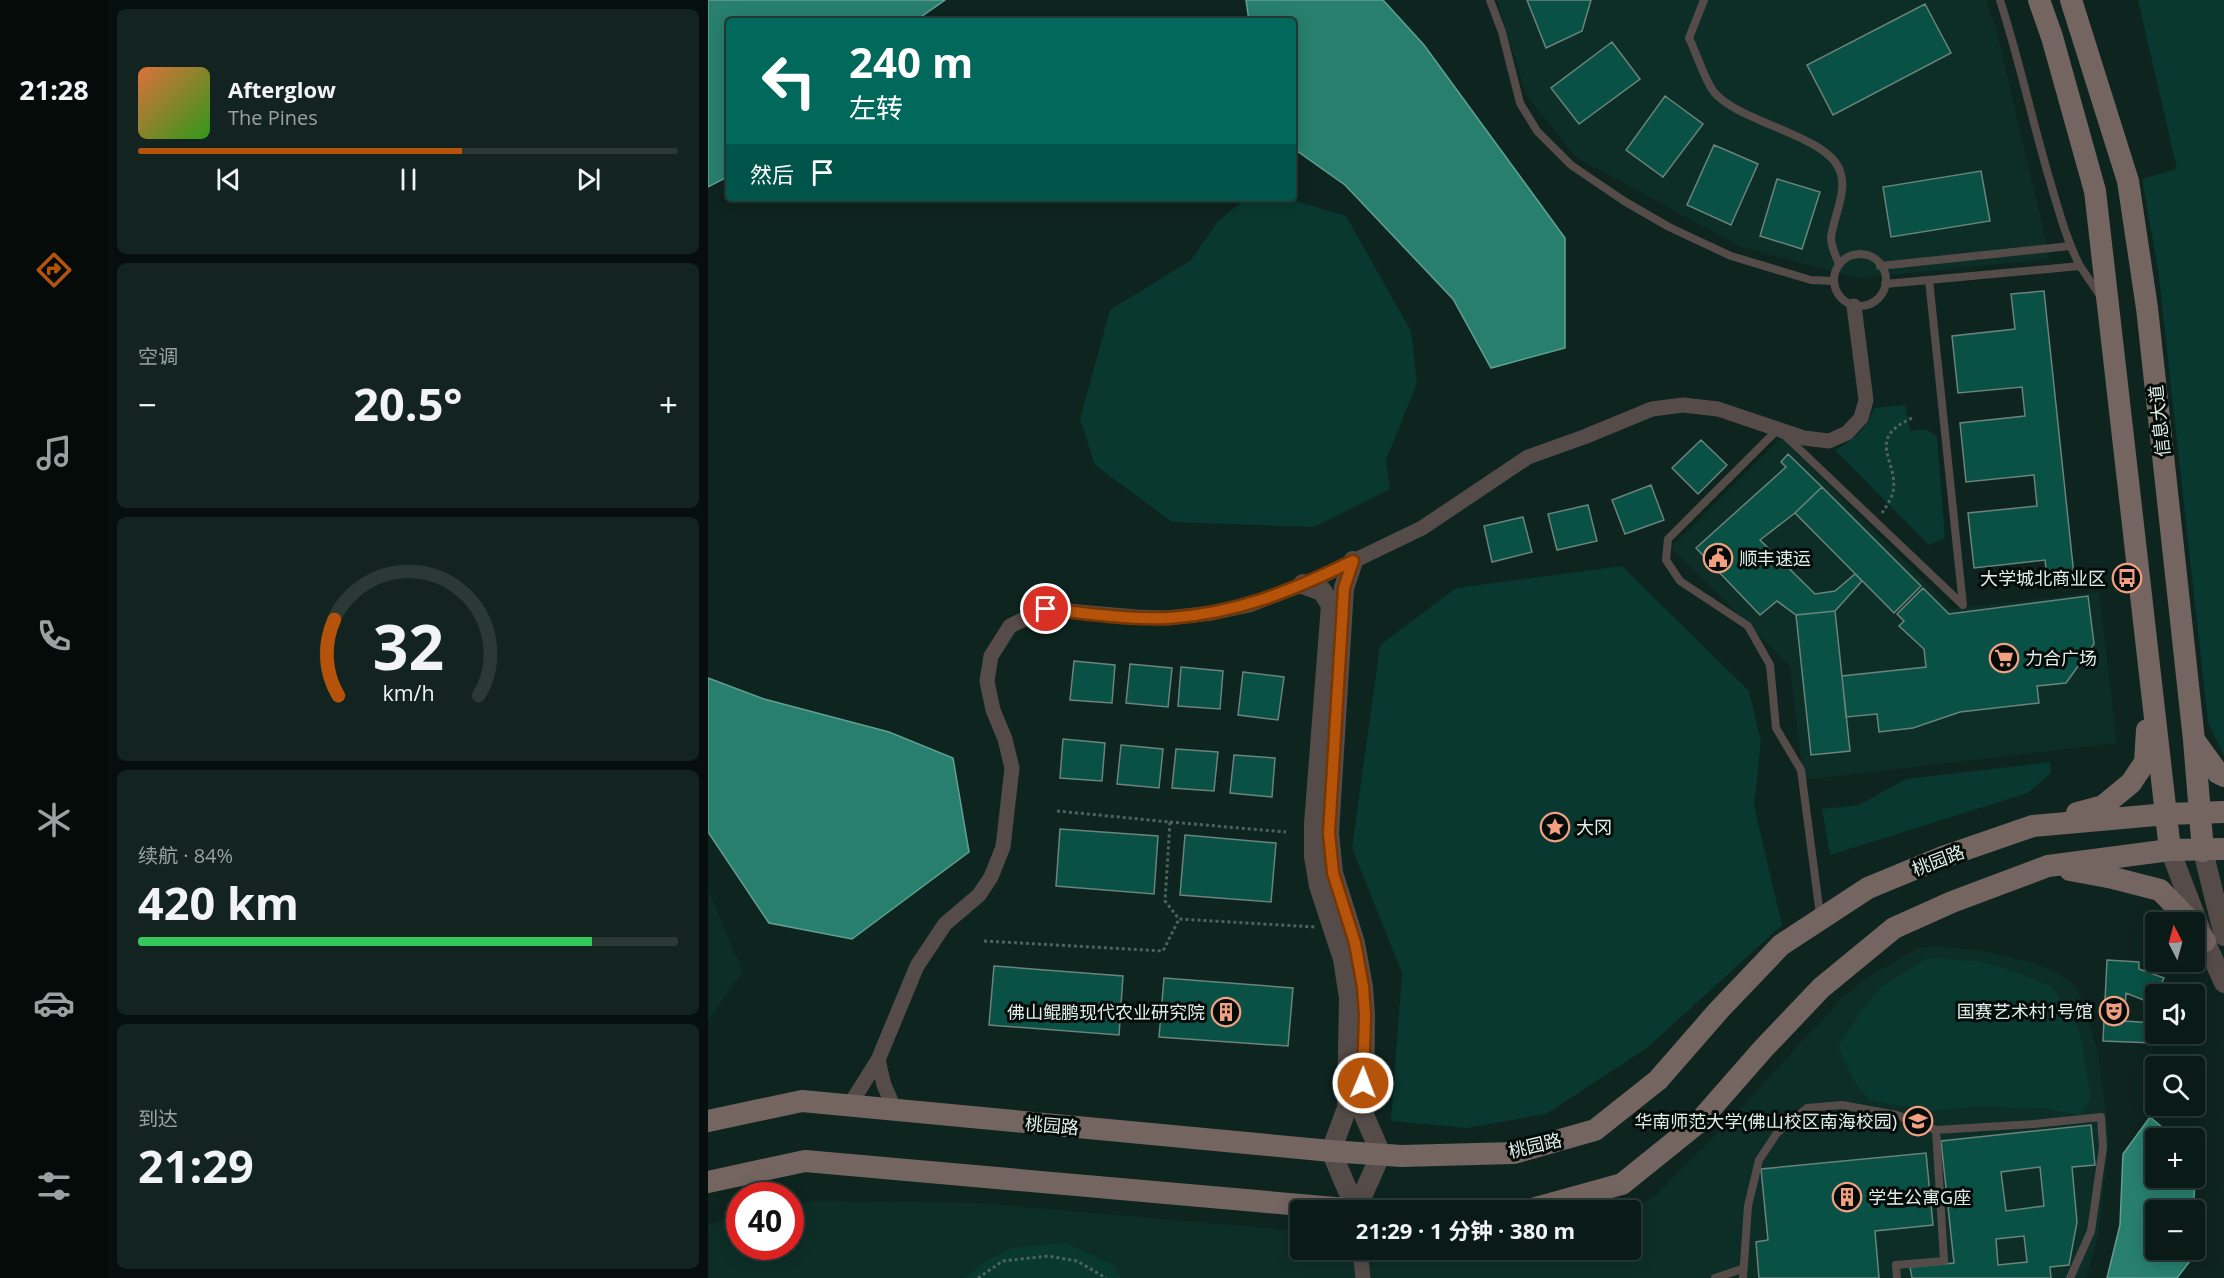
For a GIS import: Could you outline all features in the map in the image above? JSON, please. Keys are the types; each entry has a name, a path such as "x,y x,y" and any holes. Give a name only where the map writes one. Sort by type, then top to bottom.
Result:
{"main road":[{"name":"信息大道","path":"2039,0 2052,37 2095,191 2170,850"},
{"name":"信息大道","path":"2071,0 2128,181 2147,308 2194,740 2199,812 2214,850"},
{"path":"2033,826 2103,806 2131,783 2145,762 2151,678"},
{"path":"2194,740 2218,773 2224,776"},
{"name":"桃园路","path":"708,1121 802,1101 1331,1151 1401,1156 1514,1153 1595,1130 1658,1080 1719,1010 1781,945 1868,888 1943,856 2033,826 2167,814 2224,812"},
{"path":"1564,1200 1622,1184 1699,1122 1763,1049 1821,988 1894,928 1952,902 2048,866 2170,850 2214,850"},
{"path":"2048,866 2113,878 2160,890 2181,912"},
{"path":"708,1182 805,1161 1290,1204"}],"street":[{"path":"849,1106 878,1060 917,966 945,924 979,895 991,877 1003,847 1012,768 1005,740 993,710 987,681 991,656 1010,626 1046,609 1167,618 1212,613 1250,605 1304,584 1422,528 1528,458 1652,409 1683,405 1718,409 1804,438 1829,441 1847,433 1861,418 1866,400 1854,306"},
{"path":"1353,561 1344,588 1329,833 1333,873 1355,943 1363,987 1364,1115 1381,1154 1361,1200"},
{"path":"1304,584 1322,591 1331,604 1314,824 1314,856 1319,886 1343,959 1349,998 1347,1108 1331,1151 1353,1200"},
{"path":"2170,850 2208,935 2224,982"},
{"path":"2208,935 2214,850"},
{"path":"878,1060 884,1085 895,1110"},
{"path":"1361,1260 1363,1278"}],"lane":[{"path":"1490,0 1502,32 1520,103 1537,130 1571,165 1660,222 1731,256 1810,280 1833,281"},
{"path":"1704,0 1689,38 1713,92 1729,105 1817,147 1833,159 1841,171 1841,189 1831,241 1839,264 1833,281 1839,297 1854,306 1863,306 1878,299 1885,284 1885,276 1880,266 1871,257 1862,254 1854,255 1839,264"},
{"path":"2000,0 2014,44 2045,165 2070,246 2080,266 2108,306"},
{"path":"1880,266 2070,246"},
{"path":"1885,284 2080,266"},
{"path":"1821,919 1801,770 1776,728 1770,665 1748,626 1680,581 1666,560 1668,539 1778,429 1963,605 1929,280"},
{"path":"1714,1278 1742,1274 1748,1206 1759,1160 1777,1133 1808,1108 1842,1105 1897,1115 1936,1130 2101,1117 2103,1147 2091,1232 2070,1278"},
{"path":"1897,1278 1896,1265 1944,1262 1936,1130"}],"path":[{"path":"1875,522 1893,494 1893,478 1886,451 1887,439 1893,429 1912,418"},
{"path":"1057,811 1286,832"},
{"path":"1170,822 1165,901 1179,919 1333,928"},
{"path":"984,941 1163,951 1179,919"},
{"path":"978,1278 1003,1262 1048,1256 1077,1261 1106,1278"}],"shaded area":[{"path":"708,0 945,0 919,18 726,18 726,178 708,187"},
{"path":"1246,0 1383,0 1424,45 1565,238 1565,348 1491,368 1453,299 1345,185 1296,150 1296,18 1249,18"},
{"path":"1497,0 1986,0 1996,28 2050,259 1859,278 1741,247 1576,157 1526,95"},
{"path":"2138,0 2224,0 2224,756 2208,722 2158,269 2142,179 2177,169"},
{"path":"1243,201 1296,201 1346,216 1411,331 1417,383 1386,460 1390,489 1314,527 1172,522 1095,465 1080,419 1110,310 1191,260 1219,220"},
{"path":"1905,405 1910,431 1926,429 1937,437 1945,538 1929,545 1835,450 1859,433 1874,408"},
{"path":"1781,438 1952,609 2099,592 2117,743 1803,780 1790,666 1671,547"},
{"path":"1622,566 1749,691 1761,742 1754,806 1782,925 1647,1048 1546,1114 1467,1128 1391,1121 1402,973 1352,848 1380,645 1456,588"},
{"path":"708,678 764,699 889,732 953,758 969,852 852,939 769,923 708,832"},
{"path":"2050,762 2051,773 2028,793 1830,855 1822,809 1859,805 1906,779"},
{"path":"708,890 743,972 708,1020"},
{"name":"华南师范大学(佛山校区南海校园)","path":"1937,946 1983,951 2034,963 2059,974 2077,987 2098,1052 2109,1140 2098,1237 2086,1278 708,1278 708,1225 726,1219 726,1260 804,1260 804,1203 816,1201 980,1203 1290,1230 1290,1260 1641,1260 1641,1204 1655,1195 1712,1139 1842,998 1867,978 1917,948"},
{"path":"1928,958 1979,961 2013,971 2052,987 2079,1030 2091,1097 2081,1115 2045,1109 1978,1106 1931,1111 1869,1100 1856,1084 1838,1047 1862,1010 1882,986"},
{"path":"2150,1117 2163,1128 2145,1128 2145,1188 2195,1188 2194,1200 2145,1200 2145,1260 2190,1260 2177,1278 2107,1278 2120,1225 2123,1154"},
{"path":"1066,1243 1113,1265 1122,1278 965,1278 987,1260 1012,1248"}],"building":[{"path":"1527,0 1591,0 1582,31 1546,48"},
{"path":"1925,4 1951,53 1833,115 1807,65"},
{"path":"1612,42 1640,79 1579,124 1551,88"},
{"path":"1665,96 1703,124 1663,177 1626,150"},
{"path":"1714,145 1758,164 1731,225 1687,205"},
{"path":"1981,171 1990,221 1891,237 1883,187"},
{"path":"1777,179 1820,192 1802,249 1760,236"},
{"path":"2044,291 2075,585 2048,588 2045,560 1974,568 1968,513 2037,506 2034,475 1966,482 1960,423 2025,416 2022,387 1958,393 1952,336 2015,329 2011,294"},
{"path":"1701,440 1727,465 1698,494 1672,468"},
{"path":"1788,454 1822,487 1795,513 1760,540 1815,594 1835,591 1855,574 1862,581 1835,611 1796,615 1777,601 1760,615 1696,548 1786,467 1781,462"},
{"path":"1651,485 1664,520 1625,534 1612,500"},
{"path":"1822,487 1921,586 1894,613 1795,513"},
{"path":"1588,505 1597,541 1557,550 1548,514"},
{"path":"1523,517 1532,552 1492,562 1484,526"},
{"name":"力合广场","path":"1923,588 1949,614 2088,596 2094,644 2066,683 2037,686 2039,703 1960,712 1913,728 1879,732 1877,714 1846,717 1842,676 1926,667 1924,649 1899,626 1904,621 1897,614"},
{"path":"1835,611 1850,751 1811,755 1796,615"},
{"path":"1074,661 1115,665 1112,703 1070,700"},
{"path":"1130,664 1172,668 1168,707 1126,703"},
{"path":"1181,667 1223,671 1220,709 1178,706"},
{"path":"1243,672 1284,677 1278,720 1238,715"},
{"path":"1063,739 1105,743 1102,781 1060,778"},
{"path":"1121,745 1163,749 1159,788 1117,784"},
{"path":"1176,749 1218,752 1214,791 1172,788"},
{"path":"1234,755 1275,758 1272,797 1230,793"},
{"path":"1060,829 1158,836 1154,894 1056,886"},
{"path":"1185,835 1276,843 1271,902 1180,895"},
{"name":"国赛艺术村1号馆","path":"2107,960 2139,962 2139,969 2164,978 2161,984 2145,984 2145,1001 2126,993 2124,1021 2145,1022 2145,1043 2103,1041"},
{"path":"994,966 1123,976 1119,1035 989,1025"},
{"name":"佛山鲲鹏现代农业研究院","path":"1164,978 1293,988 1288,1046 1159,1037"},
{"path":"2091,1125 2095,1165 2072,1167 2077,1222 2069,1265 2050,1267 2051,1278 1912,1278 1910,1267 1954,1263 1941,1141","holes":["2040,1167 2044,1206 2006,1211 2001,1172","2024,1236 2027,1262 1998,1265 1996,1239"]},
{"name":"学生公寓G座","path":"1926,1153 1933,1225 1875,1231 1879,1278 1759,1278 1756,1242 1768,1240 1761,1169"}],"place":[{"name":"顺丰速运","path":"1718,558"},
{"name":"大学城北商业区","path":"2127,578"},
{"name":"力合广场","path":"2004,658"},
{"name":"大冈","path":"1555,827"},
{"name":"国赛艺术村1号馆","path":"2114,1011"},
{"name":"佛山鲲鹏现代农业研究院","path":"1226,1012"},
{"name":"华南师范大学(佛山校区南海校园)","path":"1918,1121"},
{"name":"学生公寓G座","path":"1847,1197"}],"route":[{"path":"1046,609 1167,618 1212,613 1250,605 1312,581 1353,561 1344,588 1343,634 1329,833 1338,896 1355,943 1363,987 1365,1015 1363,1083"}]}
